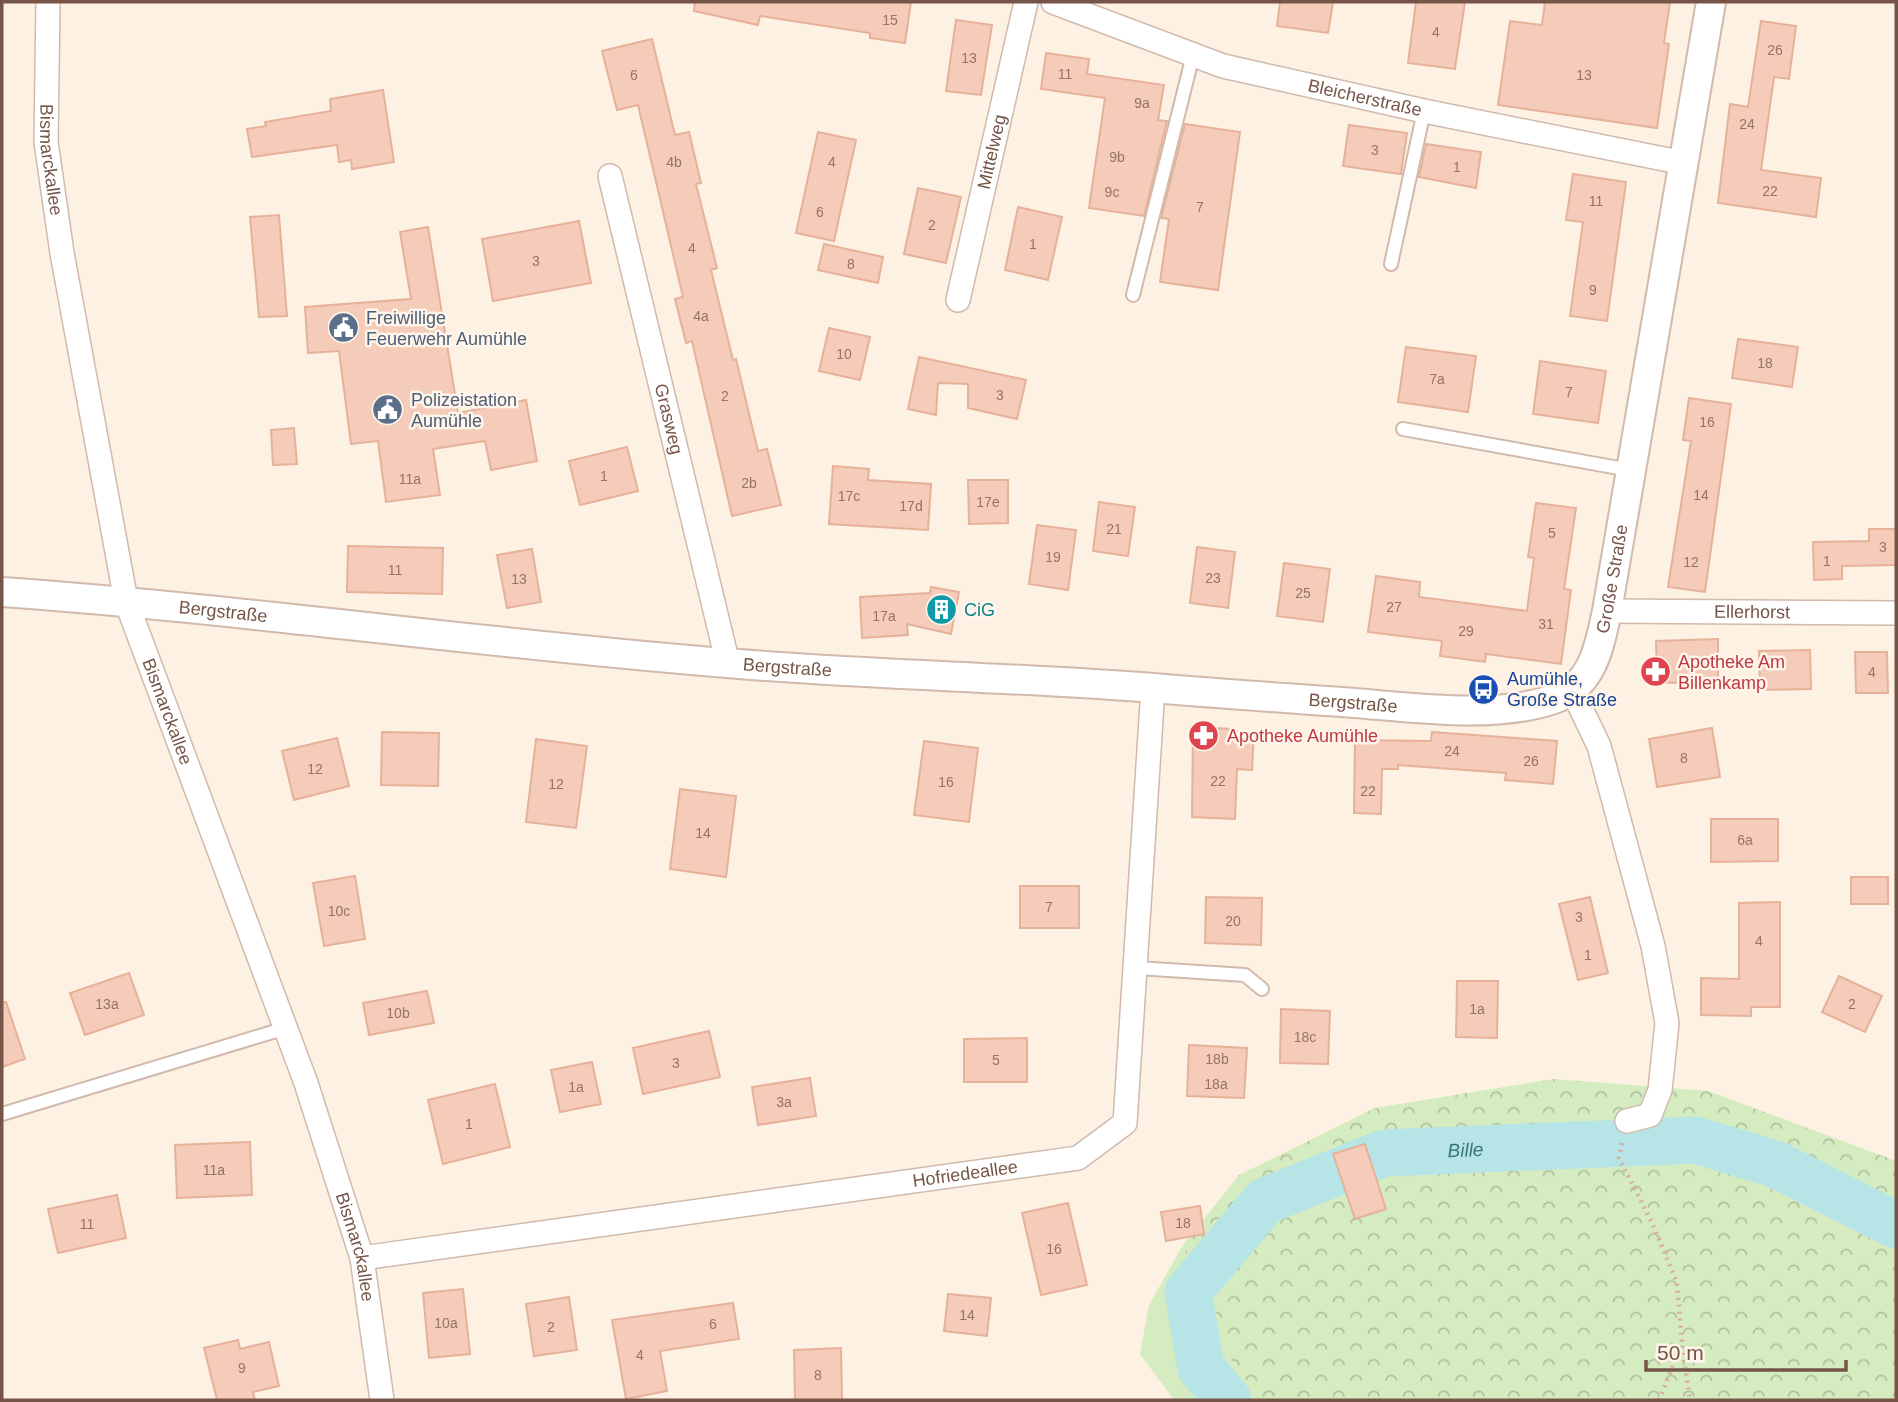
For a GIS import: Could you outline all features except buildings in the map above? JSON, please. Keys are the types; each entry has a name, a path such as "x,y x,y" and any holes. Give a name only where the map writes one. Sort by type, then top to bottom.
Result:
{"street":[{"name":"Bismarckallee","path":"48,2 46,142 62,253 126,601 286,1028 362,1258 382,1400"},
{"name":"Mittelweg","path":"958,300 1026,2"},
{"name":"Bleicherstraße","path":"1054,2 1223,66 1424,111 1684,163"},
{"name":"Große Straße","path":"1572,690 1581,684 1597,655 1607,611 1710,2"},
{"name":"Grasweg","path":"610,176 729,664"},
{"name":"Bergstraße","path":"2,592 126,601 321,625 729,664 1153,688 1416,708 1503,709 1532,706 1572,690"},
{"name":"Ellerhorst","path":"1607,611 1896,613"},
{"name":"Hofriedeallee","path":"362,1258 1078,1158 1125,1123 1153,688"},
{"path":"1572,690 1599,746 1653,946 1667,1023 1660,1090 1650,1115 1627,1121"}],"lane":[{"path":"1133,295 1193,55"},
{"path":"1391,264 1424,111"},
{"path":"1403,429 1630,470"},
{"path":"1137,968 1245,975 1262,989"},
{"path":"2,1114 286,1028"}],"path":[{"path":"1619,1158 1653,1225 1677,1283 1690,1400"},
{"path":"1659,1400 1682,1343"}],"green space":[{"path":"1554,1079 1708,1091 1896,1161 1896,1400 1261,1400 1217,1341 1183,1245 1239,1175 1375,1108"},
{"path":"1183,1245 1217,1341 1261,1400 1174,1400 1140,1354 1149,1305"}],"waterway":[{"name":"Bille","path":"1228,1400 1201,1368 1188,1292 1265,1201 1384,1153 1695,1140 1775,1164 1896,1225"}],"place":[{"name":"Freiwillige Feuerwehr Aumühle","path":"343,328"},
{"name":"Polizeistation Aumühle","path":"388,410"},
{"name":"CiG","path":"941,610"},
{"name":"Apotheke Am Billenkamp","path":"1655,672"},
{"name":"Aumühle, Große Straße","path":"1484,689"},
{"name":"Apotheke Aumühle","path":"1204,736"}]}
